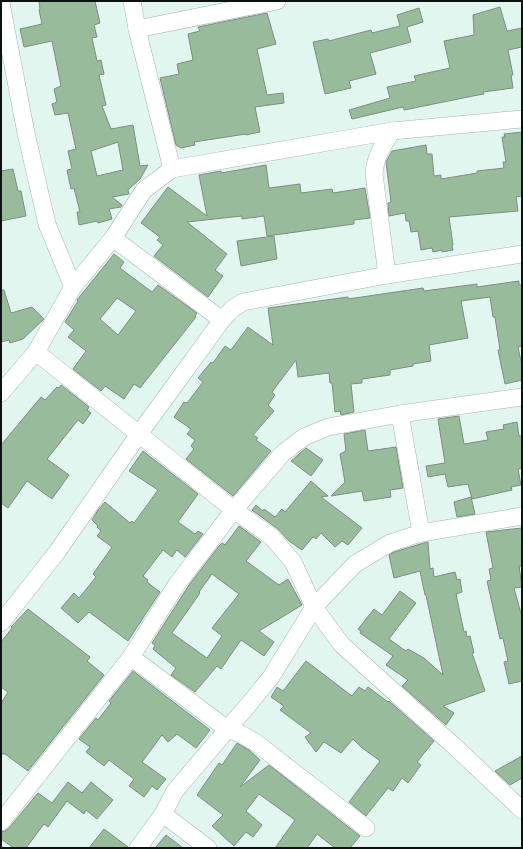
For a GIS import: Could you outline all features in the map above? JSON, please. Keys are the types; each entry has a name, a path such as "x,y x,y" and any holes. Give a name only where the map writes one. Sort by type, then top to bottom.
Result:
{"street":[{"path":"132,1 137,29 172,169"},
{"path":"137,29 277,1"},
{"path":"1,3 26,133 47,224 73,288"},
{"path":"1,393 36,352 73,288 113,238 144,190 172,169 392,131 522,119"},
{"path":"387,275 374,169 380,151 392,131"},
{"path":"113,238 222,320"},
{"path":"1,623 57,552 139,434 222,320 232,309 243,302 387,275 522,254"},
{"path":"36,352 234,510 272,537 293,562 314,606 342,645 453,745 522,810"},
{"path":"1,822 131,657 177,584 234,510 283,453 304,437 328,427 400,414 522,397"},
{"path":"400,414 422,533"},
{"path":"138,848 163,814 175,791 271,676 314,606 355,564 390,543 422,533 522,516"},
{"path":"131,657 227,729 241,734 255,742 366,828"},
{"path":"163,814 208,848"}],"building":[{"path":"39,1 95,1 100,23 94,25 97,37 92,38 97,61 101,60 104,74 99,75 106,105 102,106 111,129 133,125 140,166 148,165 140,179 128,190 129,194 112,197 122,205 121,207 109,209 112,219 98,223 97,221 79,225 77,212 80,212 74,188 71,189 67,170 72,169 68,151 76,149 68,113 55,115 52,104 57,102 54,89 61,86 52,41 24,47 20,29 42,24","holes":["118,142 123,170 97,176 91,151"]},
{"path":"500,7 507,31 522,28 522,47 508,50 513,75 511,75 513,88 483,92 484,94 404,110 403,107 352,119 349,110 390,98 387,87 416,81 414,76 450,68 444,41 474,35 473,15"},
{"path":"419,8 423,22 407,27 411,42 370,53 376,74 349,81 351,88 325,94 313,42 328,39 329,41 371,30 372,33 400,26 397,15"},
{"path":"267,13 276,44 257,49 267,95 283,93 284,103 255,107 260,132 194,142 195,145 181,148 176,145 160,78 179,74 177,64 193,60 188,34 200,31 198,27"},
{"path":"522,132 522,196 516,197 518,211 449,217 453,250 442,252 442,250 433,252 432,248 421,250 418,231 411,232 409,221 406,221 405,213 389,216 388,203 391,202 386,162 392,151 426,145 427,154 432,154 434,176 441,175 441,179 477,173 477,171 504,168 503,162 506,162 502,137 505,137 504,134"},
{"path":"266,165 269,188 300,184 301,193 332,189 333,193 365,188 370,218 354,220 354,224 267,236 264,216 242,219 242,216 187,222 227,254 215,270 223,276 208,297 154,256 163,245 157,240 160,237 141,223 168,187 207,216 199,175 221,171 221,173"},
{"path":"13,169 18,191 21,191 26,216 1,221 1,171"},
{"path":"274,236 277,259 241,266 237,241"},
{"path":"114,254 124,262 120,268 152,292 158,285 197,313 195,316 196,317 140,388 134,384 124,399 105,386 101,391 73,369 86,351 68,337 74,330 65,322 78,301 77,300","holes":["117,298 136,311 118,335 100,319"]},
{"path":"519,281 519,285 522,285 522,346 518,347 522,366 522,380 505,384 498,350 500,350 495,317 493,317 490,297 461,301 468,338 429,345 431,361 390,370 390,375 362,379 362,383 351,384 354,412 341,415 340,411 335,412 332,383 330,383 329,373 298,377 296,360 272,392 275,395 268,405 274,411 253,435 258,438 256,440 271,451 233,496 186,459 194,449 191,446 195,440 187,434 191,429 174,417 184,402 187,403 203,382 198,378 211,362 213,363 225,346 231,350 248,327 273,345 268,308 348,297 348,299 423,288 424,291 477,284 477,287"},
{"path":"1,290 4,290 11,313 32,307 44,319 23,339 10,343 9,340 1,342"},
{"path":"61,385 89,407 87,410 91,413 83,424 78,420 47,459 69,475 52,499 27,481 8,508 1,503 1,445 41,397 45,400 57,387 59,388"},
{"path":"459,416 464,444 488,440 486,432 504,429 503,425 517,422 519,436 522,436 522,468 518,469 521,485 511,487 512,490 472,499 468,484 448,487 445,474 428,477 426,466 445,463 438,419"},
{"path":"365,430 368,451 396,447 403,488 390,490 391,497 364,501 362,491 331,496 345,482 340,454 346,451 344,434"},
{"path":"306,448 323,460 311,476 291,461"},
{"path":"143,451 198,494 178,522 195,534 198,531 203,534 185,557 177,550 172,557 163,550 143,576 148,580 147,582 160,592 128,641 89,612 78,623 61,608 74,593 79,598 96,577 93,574 112,547 97,536 101,531 92,520 98,510 105,502 130,523 132,521 134,523 158,490 129,471"},
{"path":"311,481 328,496 321,497 362,528 348,545 342,541 335,547 321,533 316,539 313,537 302,550 289,541 278,529 252,510 256,505 263,511 264,509 275,517 282,509 285,512"},
{"path":"471,497 475,514 457,517 454,502"},
{"path":"239,526 261,542 246,561 279,585 288,579 302,605 259,631 274,642 264,656 241,640 221,669 217,666 195,692 171,675 176,668 153,649 155,645 152,643 189,585 219,546 222,543 225,545","holes":["212,574 239,594 212,628 222,636 207,658 172,633"]},
{"path":"522,528 522,566 519,566 522,587 514,588 522,617 522,681 509,684 504,662 508,661 503,638 500,639 487,581 491,580 489,569 493,568 486,532"},
{"path":"428,542 430,569 433,568 434,577 455,572 457,580 460,579 462,592 456,594 464,632 466,631 467,637 470,636 474,653 472,653 485,691 443,706 454,713 446,725 402,686 408,680 386,665 393,656 360,633 361,631 358,629 374,609 382,615 400,591 416,603 389,639 406,651 408,649 424,658 443,675 420,571 394,578 389,555 394,552"},
{"path":"28,609 90,657 87,661 104,675 28,771 5,754 1,754 1,703 8,692 1,687 1,642 12,628 11,627"},
{"path":"306,661 352,696 359,687 365,691 368,687 388,702 389,701 434,741 417,762 421,765 408,783 402,778 393,791 388,788 366,816 349,802 380,761 353,739 341,753 324,742 316,752 305,737 311,733 280,710 284,706 271,697 277,687 283,691"},
{"path":"133,671 210,730 196,748 177,734 168,742 162,735 142,762 166,779 157,790 152,786 144,797 129,786 134,779 109,760 104,766 86,752 90,747 79,739 96,718 98,720 111,703 109,701"},
{"path":"237,743 249,750 260,760 240,787 269,765 360,836 350,848 335,848 317,834 307,848 275,848 295,820 259,794 246,811 262,825 253,837 246,832 234,846 212,826 223,815 197,795 219,763 222,765"},
{"path":"522,756 522,778 510,785 495,771"},
{"path":"68,782 82,793 91,782 113,800 97,819 86,810 84,814 67,801 48,827 44,824 26,848 14,848 1,839 1,832 9,828 38,793 52,803"},
{"path":"104,829 128,847 128,848 89,848"},
{"path":"166,835 183,848 155,848"}]}
